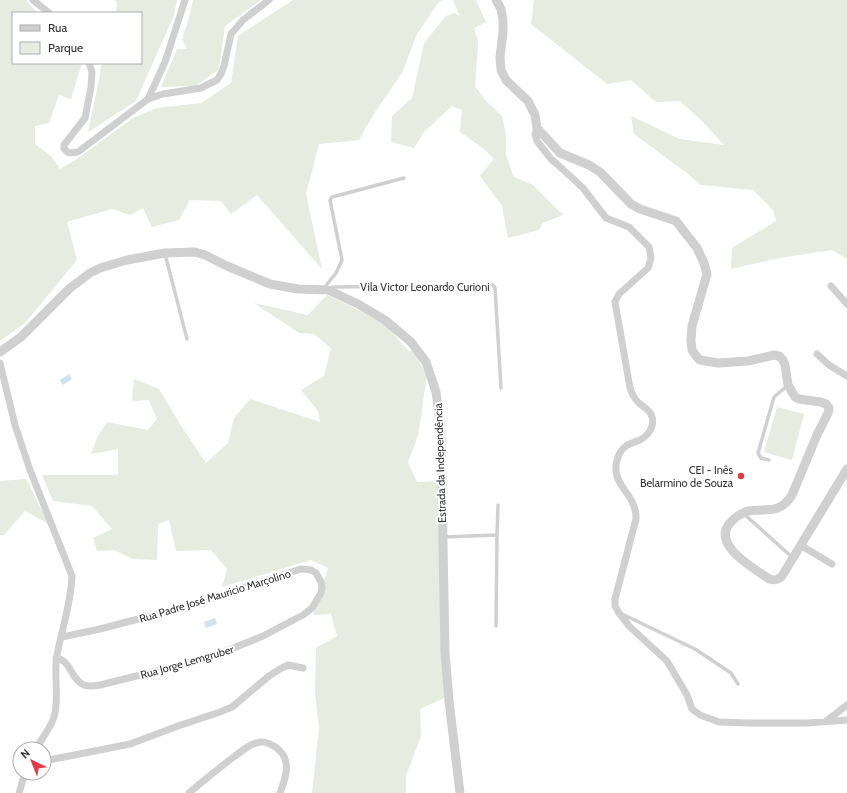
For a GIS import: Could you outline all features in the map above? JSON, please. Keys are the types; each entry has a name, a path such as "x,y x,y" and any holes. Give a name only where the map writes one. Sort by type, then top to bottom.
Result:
{"street":[{"path":"34,0 48,12"},
{"path":"148,99 165,62 185,0"},
{"path":"89,64 92,72 91,87 85,118 64,145 64,149 69,154 78,152 148,99 163,94 201,88 217,80 224,66 231,34 242,20 269,0"},
{"path":"496,0 501,9 503,20 500,57 501,70 506,80 528,101 535,115 537,128 535,134 537,141 551,159 584,188 606,218 629,227 649,247 651,253 651,260 648,268 619,294 615,302 630,388 634,397 650,412 653,418 651,429 648,434 642,439 627,445 622,450 616,462 617,477 635,505 636,518 615,599 615,606 630,627 667,661 687,695 692,709 700,715 719,722 807,723 847,720"},
{"path":"537,128 560,153 589,165 600,172 631,204 676,221 696,248 704,263 707,274 692,326 692,350 700,360 718,363 748,361 774,355 779,356 785,365 788,385 795,397 799,399 821,402 826,404 829,408 789,500 778,508 767,511 744,513 731,521 727,526 725,533 727,543 736,554 773,581 778,580 782,576 847,469"},
{"name":"Estrada da Independência","path":"0,352 21,337 70,288 90,273 100,268 127,260 165,253 195,252 270,284 298,289 326,290 358,304 391,324 411,342 428,366 436,392 441,432 445,659 460,793"},
{"path":"831,286 847,304"},
{"path":"817,354 829,365 847,376"},
{"path":"0,363 15,425 30,470 66,557 72,576 72,588 56,658 56,704 54,716 50,728 41,741"},
{"path":"800,545 832,564"},
{"name":"Rua Padre José Mauricio Marçolino","path":"62,637 184,608 301,569 311,570 318,576"},
{"name":"Rua Jorge Lemgruber","path":"56,658 64,660 79,682 85,686 100,685 209,658 263,636 285,625 312,608 321,593 321,582 318,576"},
{"path":"52,759 130,744 220,712 232,707 269,676 280,669 288,666 303,668"},
{"path":"825,722 847,705"},
{"path":"189,793 220,767 256,742 266,742 282,752 286,768 285,779 280,793"},
{"path":"20,793 23,781"}],"lane":[{"path":"326,290 342,260 330,200 332,197 404,178"},
{"path":"165,253 187,339"},
{"name":"Vila Victor Leonardo Curioni","path":"326,290 333,287 493,285 495,288 501,388"},
{"path":"769,460 761,458 758,453 774,397 788,385"},
{"path":"496,626 498,505"},
{"path":"744,513 793,558"},
{"path":"443,537 497,535"},
{"path":"619,613 695,649 731,673 738,684"}],"green space":[{"path":"0,0 26,0 36,12 12,12 12,64 82,64 71,99 59,95 49,123 35,126 35,144 52,157 60,169 77,159 133,118 157,108 201,103 231,83 238,36 293,0 443,0 438,3 417,34 402,73 375,112 359,140 319,144 306,194 322,269 257,195 231,214 221,201 190,200 179,220 152,227 143,208 130,215 112,209 67,222 77,260 25,323 0,341"},
{"path":"114,0 177,0 174,15 136,101 88,132 101,64 142,64 142,12 116,12 117,2"},
{"path":"193,0 261,0 225,26 219,69 196,86 161,87 177,49 187,49 182,40"},
{"path":"453,0 476,0 486,22 474,28 478,42 475,86 484,99 502,116 506,135 506,155 514,177 533,185 563,215 543,223 539,230 508,238 502,206 480,176 494,159 484,149 460,132 462,110 452,106 424,132 414,148 391,142 392,116 412,98 424,43 446,16 454,13 460,16"},
{"path":"534,0 847,0 847,259 832,250 779,258 731,269 732,248 776,221 773,210 753,190 700,185 688,174 634,134 631,116 680,139 724,145 703,122 680,101 656,102 631,80 607,84 531,24"},
{"path":"327,295 387,324 401,343 410,352 413,350 427,376 418,436 408,462 417,482 441,481 446,697 420,709 421,736 406,776 406,793 312,793 319,728 315,693 316,648 337,636 331,614 313,615 328,568 311,560 222,587 227,569 211,550 176,551 169,520 158,524 157,560 133,559 114,550 97,551 93,538 112,529 92,506 53,501 42,475 118,475 118,449 91,454 97,438 107,422 148,430 157,419 149,400 132,401 134,379 159,389 206,463 228,443 234,418 250,399 320,422 318,411 301,390 324,376 331,348 314,334 299,333 254,303 308,315"},
{"path":"777,407 804,414 792,460 764,452"},
{"path":"26,479 49,524 25,511 4,535 0,535 0,481"}],"water":[{"path":"69,374 72,379 63,385 60,380"},
{"path":"215,618 217,624 206,628 204,622"}],"place":[{"name":"CEI - Inês Belarmino de Souza","path":"741,476"}]}
